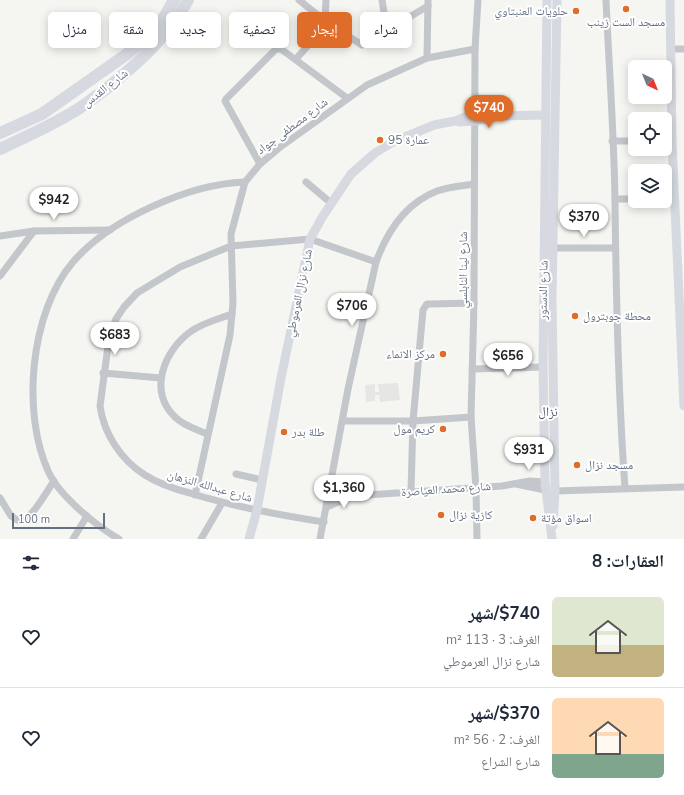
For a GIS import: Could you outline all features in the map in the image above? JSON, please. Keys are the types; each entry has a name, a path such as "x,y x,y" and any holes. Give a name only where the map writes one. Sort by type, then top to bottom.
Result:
{"highway":[{"name":"شارع القدس","path":"3,132 53,107 127,54 149,36 163,19 174,0"},
{"name":"شارع القدس","path":"0,149 70,115 113,83 146,55 165,35 179,16 188,0"},
{"path":"3,132 13,143"}],"street":[{"path":"299,0 314,12"},
{"path":"326,0 326,12"},
{"path":"382,0 384,12"},
{"name":"شارع لينا النابلسي","path":"477,539 476,488 471,417 474,302 475,50 478,0"},
{"name":"شارع الدستور","path":"547,0 542,367 545,486 552,535"},
{"name":"شارع الدستور","path":"552,535 555,487 552,299 557,0"},
{"path":"606,0 615,199 614,248 624,488"},
{"path":"669,112 671,49 670,0"},
{"path":"412,14 428,3"},
{"path":"427,58 428,3"},
{"path":"296,59 305,48"},
{"path":"260,164 226,105 226,99 276,49 280,49 296,59 348,98"},
{"path":"671,49 684,49"},
{"name":"شارع مصطفى جواد","path":"245,182 260,164 367,85 427,58 475,50"},
{"name":"شارع نزال العرموطي","path":"249,539 257,510 281,378 310,239 331,203 351,174 375,153 412,134 434,126 475,117 546,116"},
{"path":"612,141 628,142"},
{"path":"670,156 675,198 684,400"},
{"path":"119,539 87,516 54,481 46,465 35,431 33,410 34,363 41,330 49,304 72,263 85,250 110,230 172,199 224,183 245,182 234,221 231,246 232,314 228,343 195,495"},
{"path":"306,182 331,203"},
{"path":"320,539 376,262 382,247 396,222 416,203 439,190 474,184"},
{"path":"615,199 628,199"},
{"path":"0,236 34,231 110,230"},
{"path":"0,276 34,231"},
{"name":"شارع عبدالله النزهان","path":"324,522 222,503 164,485 135,468 122,455 112,441 101,416 100,406 109,339 116,319 137,293 180,267 231,246 310,239 376,262"},
{"path":"553,248 614,248"},
{"path":"411,491 413,421 423,310 427,304 474,302"},
{"path":"208,434 185,424 169,410 162,392 161,378 170,353 187,334 204,324 232,314"},
{"path":"472,369 542,367"},
{"path":"104,373 161,378"},
{"path":"343,421 413,421 471,417"},
{"path":"236,474 262,480"},
{"path":"0,498 10,516 19,521 24,520 30,516 54,481"},
{"name":"شارع محمد العياصرة","path":"330,492 352,496 476,488 530,481 545,486 555,487"},
{"path":"555,487 684,487"},
{"name":"شارع محمد العياصرة","path":"327,507 352,496"},
{"path":"200,539 222,503"},
{"path":"73,539 87,516"}],"shaded area":[{"path":"398,383 400,400 380,402 379,395 375,395 375,401 366,402 365,385 375,384 375,392 379,392 378,384"}],"place":[{"name":"مسجد الست زينب","path":"626,9"},
{"name":"حلويات العنبتاوي","path":"576,11"},
{"name":"عمارة 95","path":"380,140"},
{"name":"محطة جوبترول","path":"575,316"},
{"name":"مركز الانماء","path":"443,354"},
{"name":"كريم مول","path":"443,429"},
{"name":"طلة بدر","path":"284,432"},
{"name":"مسجد نزال","path":"577,465"},
{"name":"كازية نزال","path":"441,515"},
{"name":"اسواق مؤتة","path":"533,518"}],"district":[{"name":"نزال","path":"548,411"}]}
